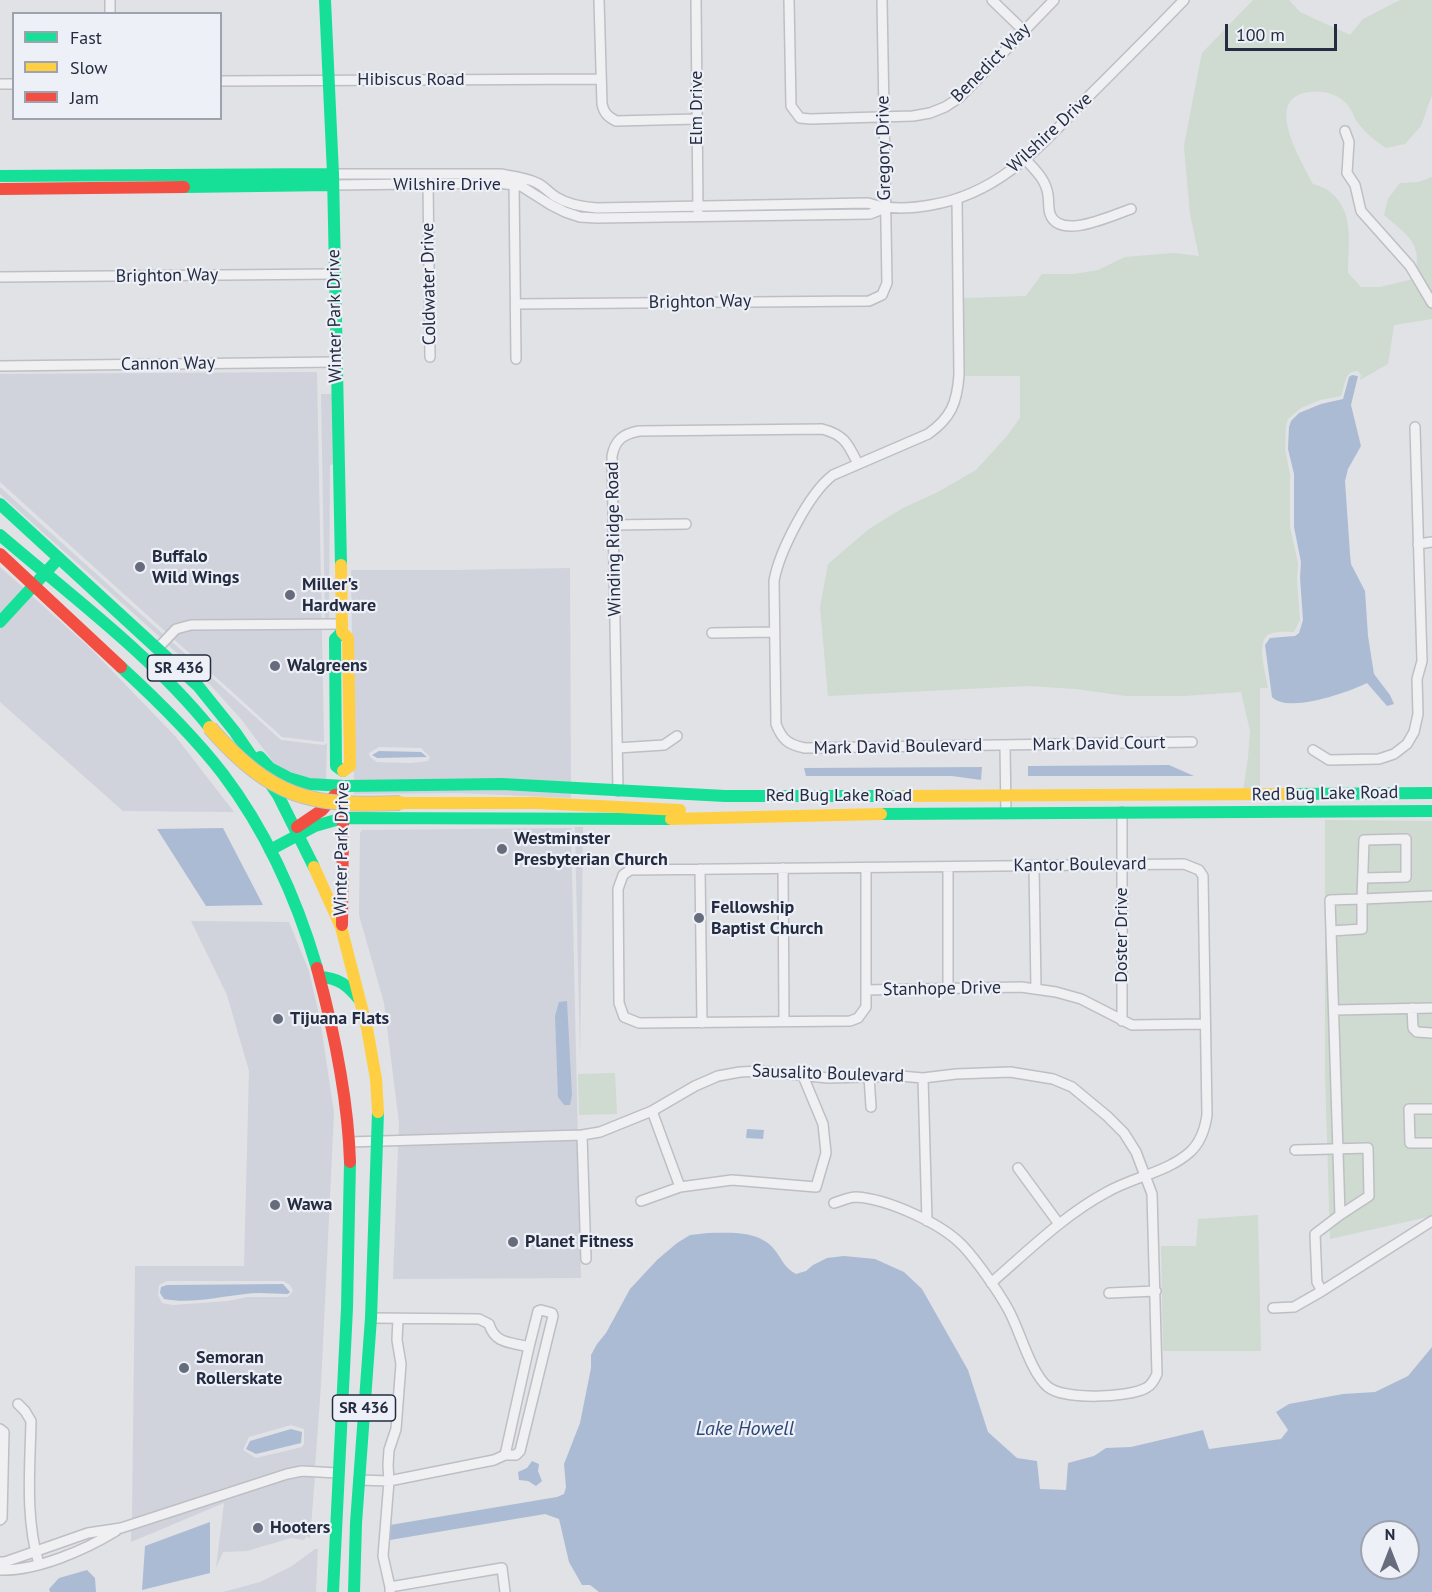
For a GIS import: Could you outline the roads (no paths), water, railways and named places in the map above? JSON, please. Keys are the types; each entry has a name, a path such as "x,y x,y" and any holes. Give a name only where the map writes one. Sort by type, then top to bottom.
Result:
{"main road":[{"name":"Winter Park Drive","path":"325,0 333,179 342,628 335,639 336,766 343,771 344,786 341,927"},
{"name":"Wilshire Drive","path":"0,176 64,182"},
{"name":"Wilshire Drive","path":"0,189 64,182 333,179"},
{"name":"SR 436","path":"0,504 198,686 235,732 278,795 341,927 362,1003 376,1079 378,1140 371,1318 359,1480 354,1592"},
{"path":"0,535 139,654 194,708 232,754 285,791 324,802 573,804 820,815"},
{"name":"SR 436","path":"0,555 171,714 212,760 233,789 268,847 296,909 320,977 344,1088 349,1142 347,1314 337,1473 333,1592"},
{"path":"0,622 59,558"},
{"path":"235,732 270,768 289,778 309,784 344,786"},
{"name":"Red Bug Lake Road","path":"297,831 322,810 344,786 502,784 725,796 1432,793"},
{"path":"1122,812 1138,802 1213,801 1223,795"},
{"name":"Red Bug Lake Road","path":"268,847 297,831 329,820 343,818 683,819 1006,813 1432,811"},
{"path":"320,977 335,977 340,980 362,1003"}],"street":[{"path":"599,0 603,111 607,116 616,121 697,119"},
{"name":"Elm Drive","path":"696,0 698,216"},
{"name":"Benedict Way","path":"789,0 789,97 795,114 800,118 810,119 885,118 930,113 945,107 964,93 1054,0"},
{"name":"Gregory Drive","path":"882,0 886,283 882,295"},
{"path":"992,0 1024,31"},
{"name":"Wilshire Drive","path":"514,181 523,177 541,184 556,197 582,207 868,203 885,208 915,208 957,199 995,182 1026,160 1184,0"},
{"name":"Hibiscus Road","path":"222,81 601,80"},
{"path":"1345,130 1349,142 1347,173 1355,185 1361,211 1410,266 1432,303"},
{"path":"1026,160 1042,178 1046,187 1051,217 1058,224 1077,227 1131,209"},
{"name":"Wilshire Drive","path":"333,179 428,180 500,174 551,205 580,217 870,214 885,208"},
{"name":"Coldwater Drive","path":"428,180 430,357"},
{"path":"514,181 516,359"},
{"name":"Mark David Boulevard","path":"957,199 959,375 954,405 942,425 928,434 833,475 823,482 814,494 783,552 774,581 776,724 784,740 792,745 805,748 1005,746 1006,813"},
{"name":"Brighton Way","path":"0,277 334,274"},
{"name":"Brighton Way","path":"516,304 868,301 882,295"},
{"name":"Cannon Way","path":"0,366 336,362"},
{"path":"1312,750 1329,760 1379,759 1394,754 1407,744 1414,732 1418,714 1417,679 1422,662 1415,427"},
{"name":"Winding Ridge Road","path":"618,791 612,525 614,446 628,433 639,431 822,429 841,436 848,443 858,464"},
{"path":"612,525 686,524"},
{"path":"1418,544 1432,542"},
{"path":"158,648 176,629 191,625 342,628"},
{"path":"712,633 775,632"},
{"path":"617,748 664,745 677,736"},
{"name":"Mark David Court","path":"1005,746 1192,742"},
{"name":"Doster Drive","path":"1122,812 1122,1021"},
{"path":"1331,931 1362,929 1364,840 1406,839 1406,877 1364,878"},
{"name":"Kantor Boulevard","path":"624,1017 619,1003 618,889 622,875 630,870 640,868 1184,864 1199,870 1203,876 1207,1115 1202,1135 1189,1153 1109,1190 1059,1224 991,1283"},
{"path":"1034,866 1036,989"},
{"path":"948,867 948,989"},
{"path":"783,868 784,1021"},
{"path":"866,868 866,990"},
{"path":"700,869 702,1023"},
{"path":"1340,1215 1330,900 1432,896"},
{"name":"Stanhope Drive","path":"624,1017 639,1023 850,1021 863,1014 866,1007 866,990 1021,987 1081,999 1132,1025 1204,1024"},
{"path":"1412,1008 1413,1028 1417,1032 1432,1033"},
{"path":"1334,1010 1432,1008"},
{"name":"Sausalito Boulevard","path":"349,1142 582,1135 600,1132 652,1111 695,1086 718,1076 740,1072 762,1071 828,1078 869,1076 923,1078 1010,1072 1053,1079 1072,1087 1124,1133 1136,1152 1152,1194 1157,1374 1152,1384 1145,1389 1126,1394 1108,1395 1070,1394 1048,1387 1039,1375 1008,1309 991,1283"},
{"path":"641,1201 680,1187 732,1180 816,1187 826,1153 822,1124 803,1076"},
{"path":"869,1076 871,1107"},
{"path":"923,1078 927,1221"},
{"path":"1432,1108 1409,1109 1410,1143 1432,1143"},
{"path":"652,1111 680,1187"},
{"path":"582,1135 586,1259"},
{"path":"1295,1150 1368,1148 1369,1196 1315,1234 1317,1282 1322,1290"},
{"path":"1018,1168 1059,1224"},
{"path":"834,1203 854,1197 901,1209 927,1221 947,1232 963,1246 991,1283"},
{"path":"1273,1308 1294,1307 1344,1278 1432,1221"},
{"path":"1109,1293 1156,1291"},
{"path":"359,1480 388,1481 494,1460 505,1455 516,1455 520,1451 553,1316 552,1312 538,1311 505,1455"},
{"path":"371,1318 479,1319 489,1324 492,1334 499,1340 529,1347"},
{"path":"399,1319 397,1340 401,1364 396,1429 388,1457 383,1556 390,1590 502,1569 505,1592"},
{"path":"18,1404 31,1421 30,1524 39,1564"},
{"path":"0,1429 4,1432 2,1518 0,1520"},
{"path":"0,1562 88,1533 122,1528 287,1474 302,1471 337,1473"},
{"path":"0,1570 39,1564 93,1545 122,1528"}],"water":[{"path":"1358,376 1351,405 1361,446 1348,469 1345,481 1351,564 1365,591 1368,636 1374,674 1394,704 1387,706 1367,683 1319,700 1280,702 1272,697 1265,645 1270,638 1295,636 1299,633 1303,620 1301,562 1294,527 1294,474 1288,449 1289,427 1291,421 1299,413 1321,404 1343,399 1349,377"},
{"path":"379,751 421,752 427,757 377,758 372,755"},
{"path":"1169,765 1194,776 1028,776 1028,766"},
{"path":"982,767 981,780 952,776 806,776 804,768"},
{"path":"223,828 263,905 206,906 157,829"},
{"path":"567,1001 572,1095 570,1105 564,1105 558,1097 555,1016 559,1002"},
{"path":"747,1129 764,1130 763,1139 746,1138"},
{"name":"Lake Howell","path":"746,1234 763,1240 771,1246 787,1267 796,1274 806,1271 827,1258 844,1256 875,1259 904,1272 922,1289 968,1370 988,1432 1017,1458 1037,1461 1040,1489 1066,1490 1068,1463 1094,1456 1106,1448 1131,1447 1203,1430 1209,1449 1281,1439 1288,1430 1276,1412 1289,1404 1343,1394 1375,1392 1408,1376 1432,1347 1432,1592 599,1592 590,1585 582,1585 569,1562 559,1519 545,1514 390,1540 390,1525 564,1494 566,1487 564,1464 580,1423 591,1368 591,1355 630,1289 657,1260 690,1235"},
{"path":"283,1284 290,1292 288,1294 250,1293 184,1301 164,1299 160,1293 161,1287 167,1285"},
{"path":"291,1429 302,1432 301,1443 256,1454 246,1449 250,1441"},
{"path":"532,1461 539,1464 538,1471 542,1481 536,1486 528,1481 519,1480 518,1472 527,1468"},
{"path":"210,1522 210,1573 142,1590 145,1546"},
{"path":"87,1570 95,1578 96,1592 50,1592 49,1589 59,1578"}],"place":[{"name":"Buffalo Wild Wings","path":"140,567"},
{"name":"Miller's Hardware","path":"290,595"},
{"name":"Walgreens","path":"275,666"},
{"name":"Westminster Presbyterian Church","path":"502,849"},
{"name":"Fellowship Baptist Church","path":"699,918"},
{"name":"Tijuana Flats","path":"278,1019"},
{"name":"Wawa","path":"275,1205"},
{"name":"Planet Fitness","path":"513,1242"},
{"name":"Semoran Rollerskate","path":"184,1368"},
{"name":"Hooters","path":"258,1528"}]}
